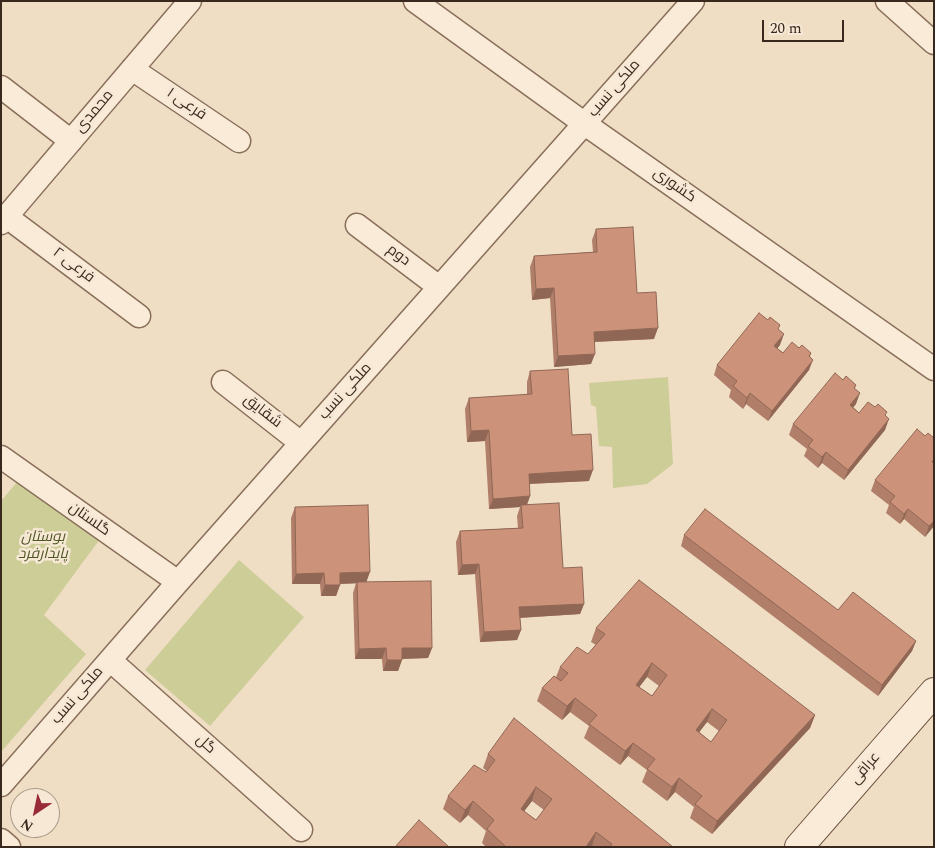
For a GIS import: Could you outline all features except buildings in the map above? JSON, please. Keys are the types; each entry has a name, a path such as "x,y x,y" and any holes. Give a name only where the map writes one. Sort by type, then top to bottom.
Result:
{"main road":[{"name":"عراقی","path":"799,847 934,692"}],"street":[{"name":"محمدی","path":"4,220 190,1"},
{"name":"کشوری","path":"415,1 585,124 934,369"},
{"name":"ملکی نسب","path":"1,785 178,582 693,1"},
{"path":"887,1 934,42"},
{"name":"فرعی ۱","path":"132,69 239,142"},
{"path":"1,87 71,141"},
{"name":"فرعی ۲","path":"4,220 139,316"},
{"name":"دوم","path":"357,225 440,287"},
{"name":"شقایق","path":"223,382 301,443"},
{"name":"گلستان","path":"1,457 178,582"},
{"name":"گل","path":"110,660 301,830"},
{"path":"1,840 9,847"}],"green space":[{"path":"668,377 673,464 647,484 613,488 612,447 599,446 596,407 591,405 589,383"},
{"name":"بوستان پایدارفرد","path":"22,476 100,539 44,615 86,654 1,752 1,501"},
{"path":"239,560 304,617 210,726 145,670"}]}
